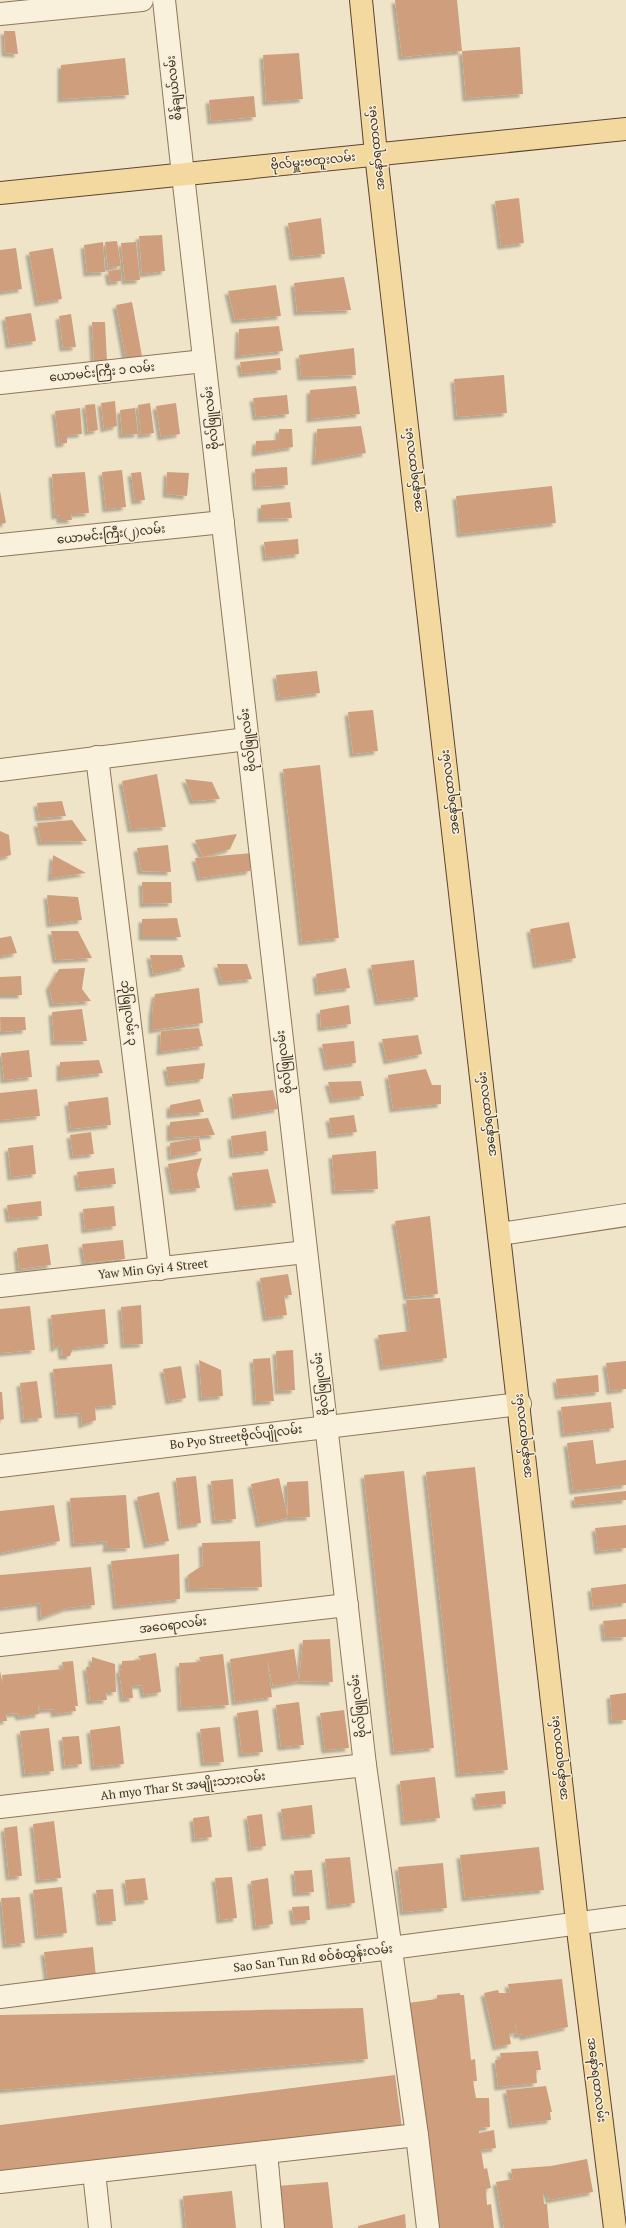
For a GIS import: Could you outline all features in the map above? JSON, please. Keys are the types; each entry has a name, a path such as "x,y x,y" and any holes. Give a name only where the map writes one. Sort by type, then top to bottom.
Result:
{"main road":[{"name":"အနော်ရထာလမ်း","path":"361,0 376,154 520,1404 577,1922 615,2228"},
{"name":"ဗိုလ်မှူးဗထူးလမ်း","path":"0,193 626,129"}],"street":[{"path":"0,14 142,0"},
{"name":"စိန်ချယ်လမ်း","path":"164,0 183,175"},
{"name":"ဗိုလ်ဖြူလမ်း","path":"183,175 365,1765 417,2135 428,2228"},
{"name":"ယောမင်းကြီး ၁ လမ်း","path":"0,383 204,361"},
{"name":"ယောမင်းကြီး(၂)လမ်း","path":"0,545 223,522"},
{"path":"0,770 247,739"},
{"name":"ဘိုဖြူလမ်း ၃","path":"97,757 160,1269"},
{"path":"500,1234 626,1215"},
{"name":"Yaw Min Gyi 4 Street","path":"0,1286 306,1252"},
{"name":"Bo Pyo Streetဗိုလ်ပျိုလမ်း","path":"0,1466 520,1404"},
{"name":"အဝေရာလမ်း","path":"0,1645 347,1605"},
{"name":"Ah myo Thar St အမျိုးသားလမ်း","path":"0,1807 365,1765"},
{"name":"Sao San Tun Rd စဝ်စံထွန်းလမ်း","path":"0,1996 391,1948 626,1916"},
{"path":"0,2182 417,2135"},
{"path":"266,2152 273,2228"},
{"path":"94,2172 100,2228"}],"building":[{"path":"395,0 457,0 462,51 402,57"},
{"path":"4,31 15,31 18,54 5,53"},
{"path":"520,47 523,94 466,98 462,51"},
{"path":"299,53 303,99 266,102 263,55"},
{"path":"125,58 129,95 61,99 61,65"},
{"path":"254,96 256,117 211,121 209,100"},
{"path":"519,198 524,243 501,246 495,201"},
{"path":"321,218 325,254 293,257 288,223"},
{"path":"162,235 165,271 142,274 139,236"},
{"path":"117,241 121,266 108,268 105,242"},
{"path":"103,242 105,272 87,273 84,245"},
{"path":"136,242 140,280 125,281 121,243"},
{"path":"16,248 22,289 0,292 0,250"},
{"path":"53,248 62,299 38,303 29,252"},
{"path":"121,269 121,281 110,282 108,271"},
{"path":"344,277 351,310 297,312 294,283"},
{"path":"276,285 281,316 235,320 228,291"},
{"path":"132,302 142,356 126,359 116,305"},
{"path":"31,313 36,341 9,345 5,317"},
{"path":"71,314 76,347 63,348 59,316"},
{"path":"92,322 105,322 107,361 94,361"},
{"path":"279,326 283,351 238,356 239,329"},
{"path":"354,348 356,375 301,377 299,355"},
{"path":"280,358 281,370 242,374 240,362"},
{"path":"504,375 507,413 457,417 454,379"},
{"path":"356,386 360,414 310,419 310,390"},
{"path":"287,395 289,414 256,417 253,398"},
{"path":"115,401 117,426 104,429 101,403"},
{"path":"150,403 154,433 141,435 138,405"},
{"path":"176,403 180,434 161,437 156,406"},
{"path":"95,404 98,430 88,432 85,405"},
{"path":"80,408 82,434 67,435 67,443 59,444 55,411"},
{"path":"135,408 138,434 122,435 120,410"},
{"path":"361,426 366,453 315,462 317,429"},
{"path":"279,429 292,429 293,447 255,453 256,441 278,440"},
{"path":"287,467 288,485 256,487 255,469"},
{"path":"122,470 126,507 106,509 102,472"},
{"path":"85,472 89,513 71,514 72,520 60,520 60,515 55,516 52,474"},
{"path":"141,472 145,500 135,501 131,473"},
{"path":"167,472 189,473 187,496 166,494"},
{"path":"552,486 556,523 460,534 456,496"},
{"path":"0,491 6,523 0,524"},
{"path":"290,502 292,518 261,519 261,505"},
{"path":"298,539 299,554 266,558 264,542"},
{"path":"317,671 320,693 279,698 276,675"},
{"path":"373,710 378,751 353,754 348,712"},
{"path":"320,765 339,938 302,942 283,769"},
{"path":"157,774 166,827 131,829 122,781"},
{"path":"185,779 212,782 220,799 193,801"},
{"path":"62,801 66,816 39,818 37,803"},
{"path":"72,820 87,841 41,842 37,823"},
{"path":"0,831 9,835 11,855 0,858"},
{"path":"237,834 230,849 203,857 195,840"},
{"path":"168,845 171,872 141,871 137,848"},
{"path":"252,853 250,871 200,878 195,858"},
{"path":"53,855 86,873 51,878"},
{"path":"142,882 171,882 172,903 143,904"},
{"path":"47,895 78,897 82,920 50,924"},
{"path":"177,918 181,937 142,937 142,919"},
{"path":"569,922 576,958 536,965 530,929"},
{"path":"51,931 78,931 92,958 56,960"},
{"path":"11,936 17,953 0,956 0,938"},
{"path":"150,955 182,955 185,967 153,974"},
{"path":"414,960 418,997 378,1002 371,965"},
{"path":"217,964 247,964 252,979 222,982"},
{"path":"85,968 82,989 91,1001 53,1004 49,987 59,969"},
{"path":"346,968 350,988 318,992 316,974"},
{"path":"21,976 22,995 0,995 0,977"},
{"path":"199,988 203,1023 152,1030 152,1013 155,994"},
{"path":"349,1005 351,1024 321,1028 320,1010"},
{"path":"82,1009 87,1041 54,1042 52,1012"},
{"path":"0,1017 25,1017 26,1030 1,1032"},
{"path":"199,1028 203,1046 160,1052 161,1031"},
{"path":"418,1035 422,1054 387,1061 382,1039"},
{"path":"354,1041 356,1063 327,1067 322,1044"},
{"path":"29,1050 32,1077 4,1080 1,1053"},
{"path":"99,1060 103,1073 60,1078 60,1062"},
{"path":"205,1063 203,1079 169,1083 166,1067"},
{"path":"426,1069 432,1085 441,1085 441,1104 393,1109 388,1075"},
{"path":"361,1081 364,1096 333,1100 328,1082"},
{"path":"37,1089 40,1116 0,1120 0,1093"},
{"path":"273,1090 278,1109 235,1116 232,1094"},
{"path":"108,1097 111,1125 71,1129 68,1102"},
{"path":"200,1099 204,1112 170,1115 170,1105"},
{"path":"354,1115 357,1132 332,1135 329,1118"},
{"path":"208,1118 215,1135 170,1138 170,1122"},
{"path":"266,1131 268,1151 233,1155 231,1136"},
{"path":"91,1132 94,1154 73,1156 70,1135"},
{"path":"199,1138 201,1151 171,1157 170,1143"},
{"path":"33,1145 36,1174 11,1177 8,1148"},
{"path":"376,1151 378,1189 335,1191 332,1155"},
{"path":"202,1158 197,1174 200,1188 173,1191 168,1164"},
{"path":"114,1168 116,1184 79,1188 77,1172"},
{"path":"268,1169 276,1203 238,1207 232,1173"},
{"path":"41,1201 42,1216 9,1219 7,1205"},
{"path":"114,1206 116,1226 85,1230 83,1209"},
{"path":"430,1216 438,1294 407,1297 395,1221"},
{"path":"123,1240 125,1259 85,1263 82,1244"},
{"path":"48,1244 51,1265 19,1269 17,1248"},
{"path":"288,1274 292,1295 284,1295 287,1315 266,1318 260,1278"},
{"path":"440,1298 447,1358 383,1367 378,1335 410,1331 406,1300"},
{"path":"141,1305 143,1344 124,1345 121,1307"},
{"path":"30,1306 35,1350 0,1353 0,1309"},
{"path":"105,1309 108,1344 73,1348 70,1356 62,1356 61,1345 54,1349 51,1315"},
{"path":"293,1350 295,1390 278,1391 276,1351"},
{"path":"270,1358 274,1401 256,1402 253,1359"},
{"path":"199,1360 221,1370 223,1396 202,1398"},
{"path":"626,1361 626,1389 610,1391 606,1363"},
{"path":"112,1364 116,1405 95,1407 96,1420 82,1425 81,1413 58,1415 53,1369"},
{"path":"181,1366 186,1398 169,1401 163,1369"},
{"path":"598,1375 599,1392 558,1396 556,1379"},
{"path":"37,1381 42,1418 24,1420 20,1383"},
{"path":"0,1392 2,1392 4,1419 0,1420"},
{"path":"611,1402 614,1428 564,1434 561,1407"},
{"path":"593,1440 596,1464 626,1460 626,1485 573,1491 567,1443"},
{"path":"475,1467 508,1770 459,1774 426,1472"},
{"path":"404,1471 434,1748 394,1752 364,1475"},
{"path":"196,1476 201,1523 181,1526 176,1478"},
{"path":"279,1478 288,1518 259,1524 251,1484"},
{"path":"233,1479 236,1519 215,1521 211,1481"},
{"path":"308,1481 310,1517 288,1518 287,1482"},
{"path":"626,1491 626,1500 575,1505 574,1497"},
{"path":"159,1492 169,1541 147,1545 137,1497"},
{"path":"126,1495 130,1548 106,1549 107,1541 74,1544 70,1498"},
{"path":"54,1505 60,1541 0,1553 0,1511"},
{"path":"626,1525 626,1548 598,1551 595,1528"},
{"path":"260,1541 262,1587 189,1589 188,1575 203,1565 202,1543"},
{"path":"179,1554 180,1599 116,1606 111,1561"},
{"path":"91,1567 95,1605 67,1608 41,1618 40,1603 0,1608 0,1575"},
{"path":"626,1584 626,1603 593,1607 591,1588"},
{"path":"626,1619 626,1637 605,1638 603,1621"},
{"path":"330,1639 333,1682 299,1681 303,1640"},
{"path":"294,1649 299,1681 273,1686 267,1658 272,1697 235,1702 230,1659"},
{"path":"156,1653 161,1692 144,1695 142,1685 132,1686 133,1698 123,1699 119,1670 122,1669 122,1661 141,1660 138,1656"},
{"path":"223,1654 229,1705 181,1708 179,1663 201,1662 199,1657"},
{"path":"92,1657 115,1664 116,1692 106,1692 107,1700 90,1701 86,1667 92,1666"},
{"path":"73,1661 78,1706 75,1706 76,1711 54,1714 54,1709 40,1710 38,1704 39,1714 19,1717 18,1713 6,1714 7,1721 0,1721 0,1671 3,1685 2,1675 63,1669 62,1662"},
{"path":"626,1693 626,1720 612,1721 610,1695"},
{"path":"299,1702 304,1745 281,1747 276,1705"},
{"path":"258,1710 263,1752 242,1754 237,1713"},
{"path":"344,1710 349,1748 325,1750 320,1713"},
{"path":"120,1726 124,1764 94,1767 90,1730"},
{"path":"220,1727 224,1762 204,1763 200,1729"},
{"path":"49,1728 54,1771 25,1774 20,1731"},
{"path":"79,1736 82,1764 65,1766 62,1737"},
{"path":"435,1777 440,1818 404,1822 400,1781"},
{"path":"505,1791 506,1804 477,1807 475,1794"},
{"path":"312,1805 315,1834 285,1837 281,1809"},
{"path":"262,1814 266,1846 251,1848 247,1816"},
{"path":"209,1816 212,1837 195,1839 193,1818"},
{"path":"54,1821 61,1878 39,1880 33,1824"},
{"path":"17,1826 22,1876 9,1877 4,1828"},
{"path":"539,1847 544,1890 465,1898 460,1855"},
{"path":"350,1857 355,1903 330,1906 325,1859"},
{"path":"443,1863 447,1908 403,1912 398,1867"},
{"path":"312,1870 314,1892 296,1893 294,1871"},
{"path":"232,1877 237,1918 220,1920 215,1878"},
{"path":"145,1878 148,1900 128,1902 125,1880"},
{"path":"268,1878 273,1924 256,1927 251,1881"},
{"path":"62,1887 67,1933 38,1936 33,1890"},
{"path":"113,1889 116,1921 100,1922 96,1890"},
{"path":"20,1897 25,1943 6,1945 1,1898"},
{"path":"309,1906 310,1920 294,1922 292,1907"},
{"path":"93,1947 96,1977 48,1982 44,1952"},
{"path":"562,1979 568,2027 523,2037 523,2034 517,2035 515,2022 515,2033 509,2034 511,2044 496,2047 484,1993 498,1990 499,1993 510,1993 508,1984"},
{"path":"460,1993 460,1995 464,1995 471,2060 475,2059 477,2081 473,2081 476,2098 489,2098 490,2127 479,2128 479,2133 494,2130 496,2148 481,2150 484,2169 487,2168 491,2188 486,2189 487,2205 491,2204 494,2228 436,2228 408,2003 437,1999 437,1995"},
{"path":"363,2008 368,2059 0,2090 0,2015"},
{"path":"538,2051 541,2070 536,2070 537,2083 498,2087 495,2060 501,2059 500,2053"},
{"path":"395,2075 402,2128 0,2179 0,2125"},
{"path":"546,2086 552,2112 550,2112 551,2120 512,2125 506,2090"},
{"path":"587,2159 593,2192 549,2200 548,2194 543,2194 544,2204 547,2204 549,2228 504,2228 496,2182 513,2179 511,2169 551,2166"},
{"path":"328,2182 333,2228 270,2228 264,2187"},
{"path":"232,2191 236,2228 186,2228 183,2196"},
{"path":"405,2214 406,2228 358,2228 358,2226"}]}
